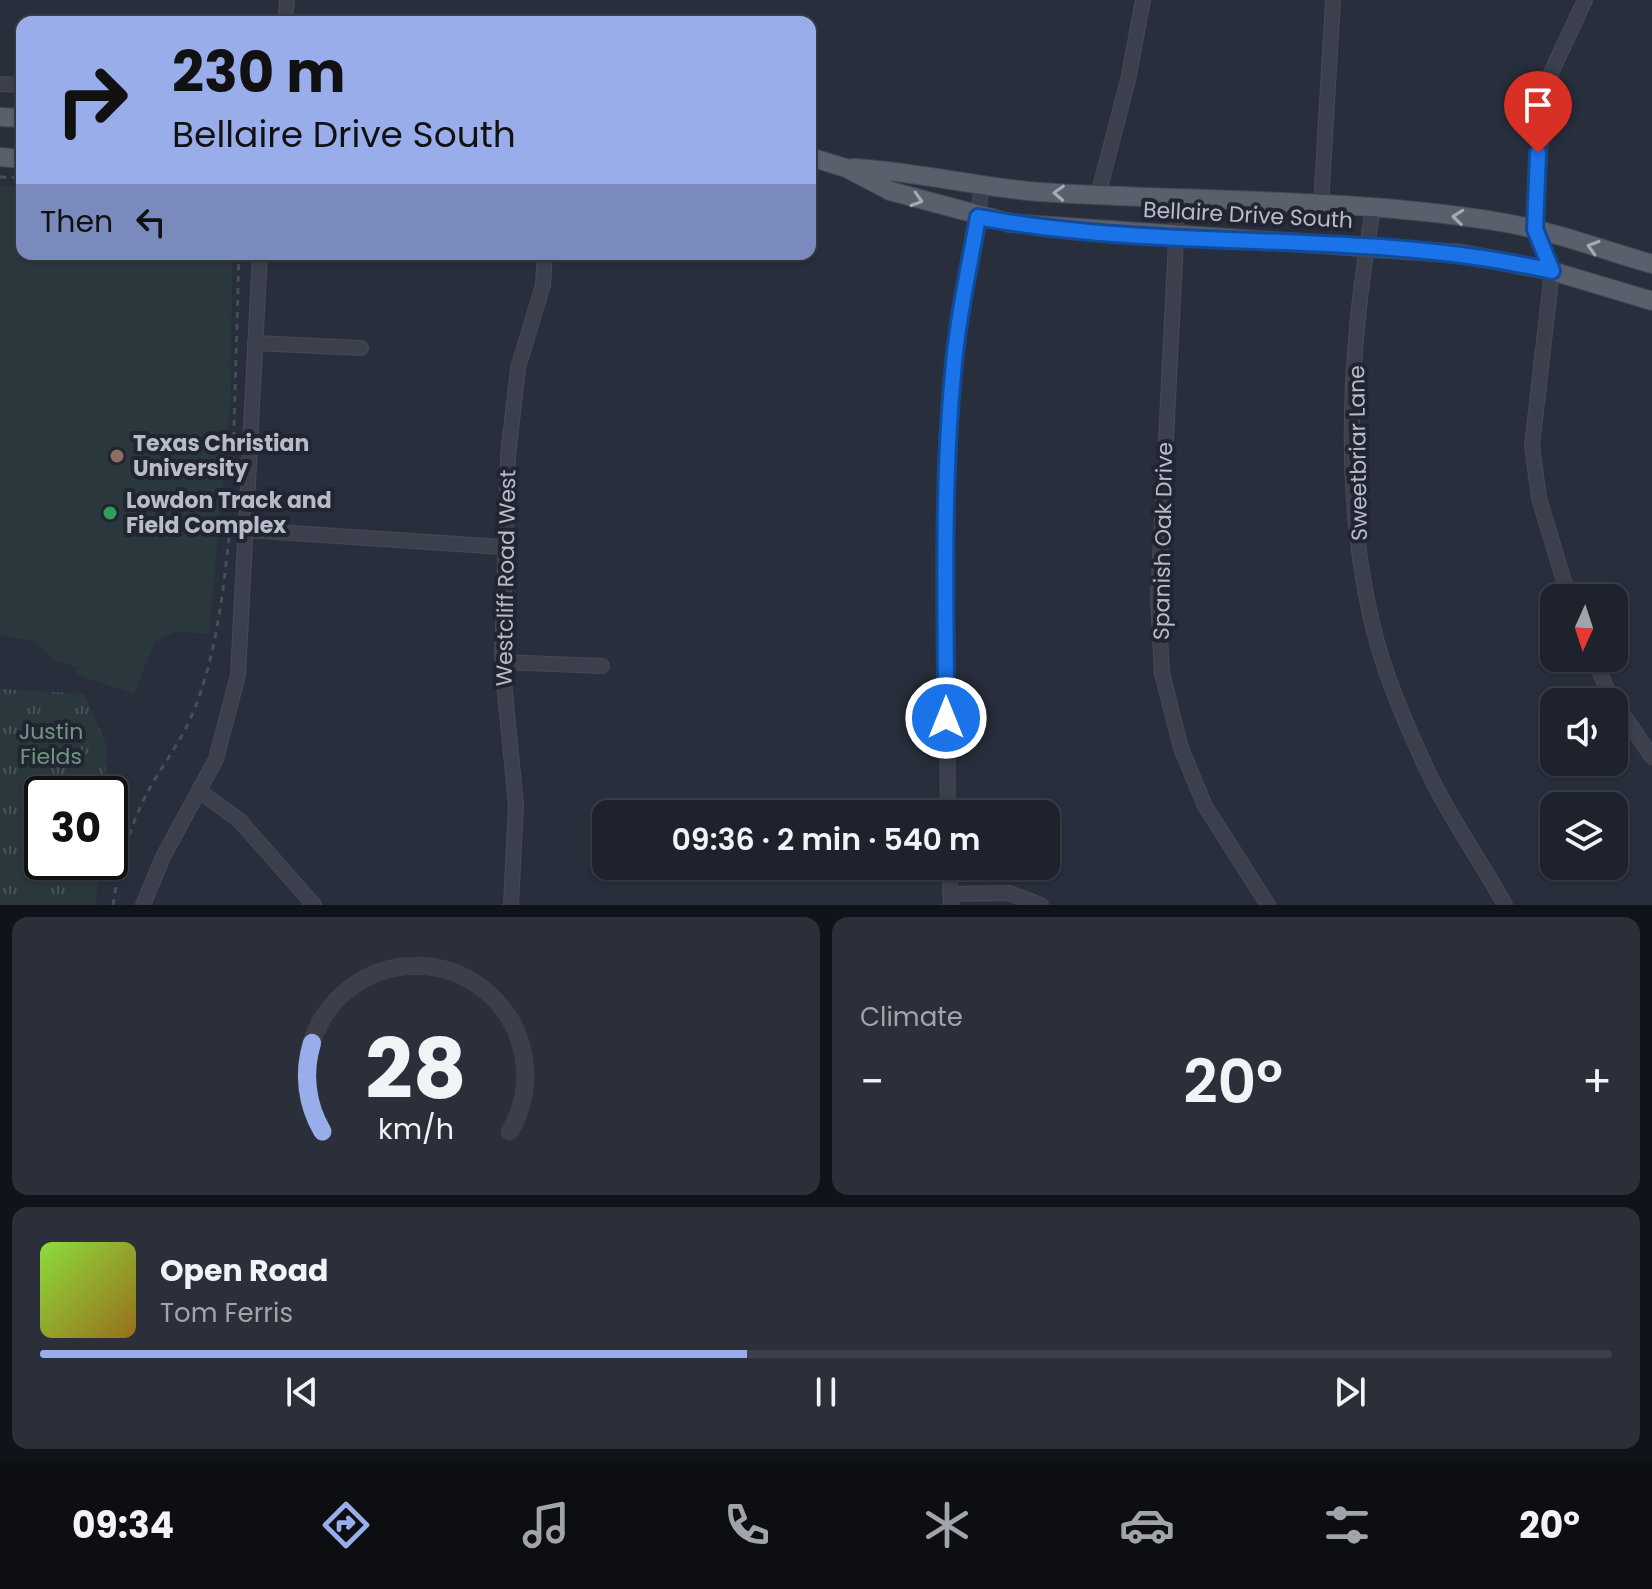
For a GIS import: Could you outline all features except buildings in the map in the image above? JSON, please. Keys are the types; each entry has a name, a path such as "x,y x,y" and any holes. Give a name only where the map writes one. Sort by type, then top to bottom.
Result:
{"main road":[{"name":"Bellaire Drive South","path":"816,159 846,168 890,191 978,217 1047,228 1367,245 1463,254 1552,271 1652,301"},
{"name":"Bellaire Drive South","path":"846,168 895,170 982,187 1460,216 1535,229 1652,264"}],"street":[{"path":"1098,195 1131,67 1143,0"},
{"path":"1321,206 1333,0"},
{"path":"1565,584 1539,498 1532,446 1552,271 1535,229 1543,104 1549,77 1585,0"},
{"path":"948,800 945,485 953,373 982,187"},
{"name":"Spanish Oak Drive","path":"1178,200 1158,600 1162,673 1181,748 1205,806 1268,905"},
{"name":"Sweetbriar Lane","path":"1373,210 1367,245 1353,419 1354,497 1370,617 1386,672 1425,767 1505,905"},
{"path":"143,905 163,857 216,759 238,675 260,260"},
{"name":"Westcliff Road West","path":"511,905 516,805 502,662 503,547 508,456 518,368 543,285 545,260"},
{"path":"255,343 361,348"},
{"path":"246,530 503,547"},
{"path":"502,662 602,666"},
{"path":"1600,672 1609,694 1652,757"},
{"path":"199,791 239,820 314,905"},
{"path":"950,899 1009,893 1041,905"}],"path":[{"path":"233,465 239,260"},
{"path":"113,905 117,876 144,800 187,725 207,672 220,620 231,527"}],"green space":[{"name":"Lowdon Track and Field Complex","path":"0,186 16,187 16,260 232,260 231,394 209,634 175,632 155,641 134,694 76,674 78,668 55,660 36,642 0,635"},
{"name":"Justin Fields","path":"0,689 84,694 107,746 105,776 24,776 24,880 98,880 96,905 0,905"}],"place":[{"name":"Texas Christian University","path":"117,456"},
{"name":"Lowdon Track and Field Complex","path":"110,513"}],"route":[{"path":"946,718 945,485 960,311 978,217 1069,230 1414,249 1507,261 1552,271 1535,229 1538,153"}]}
